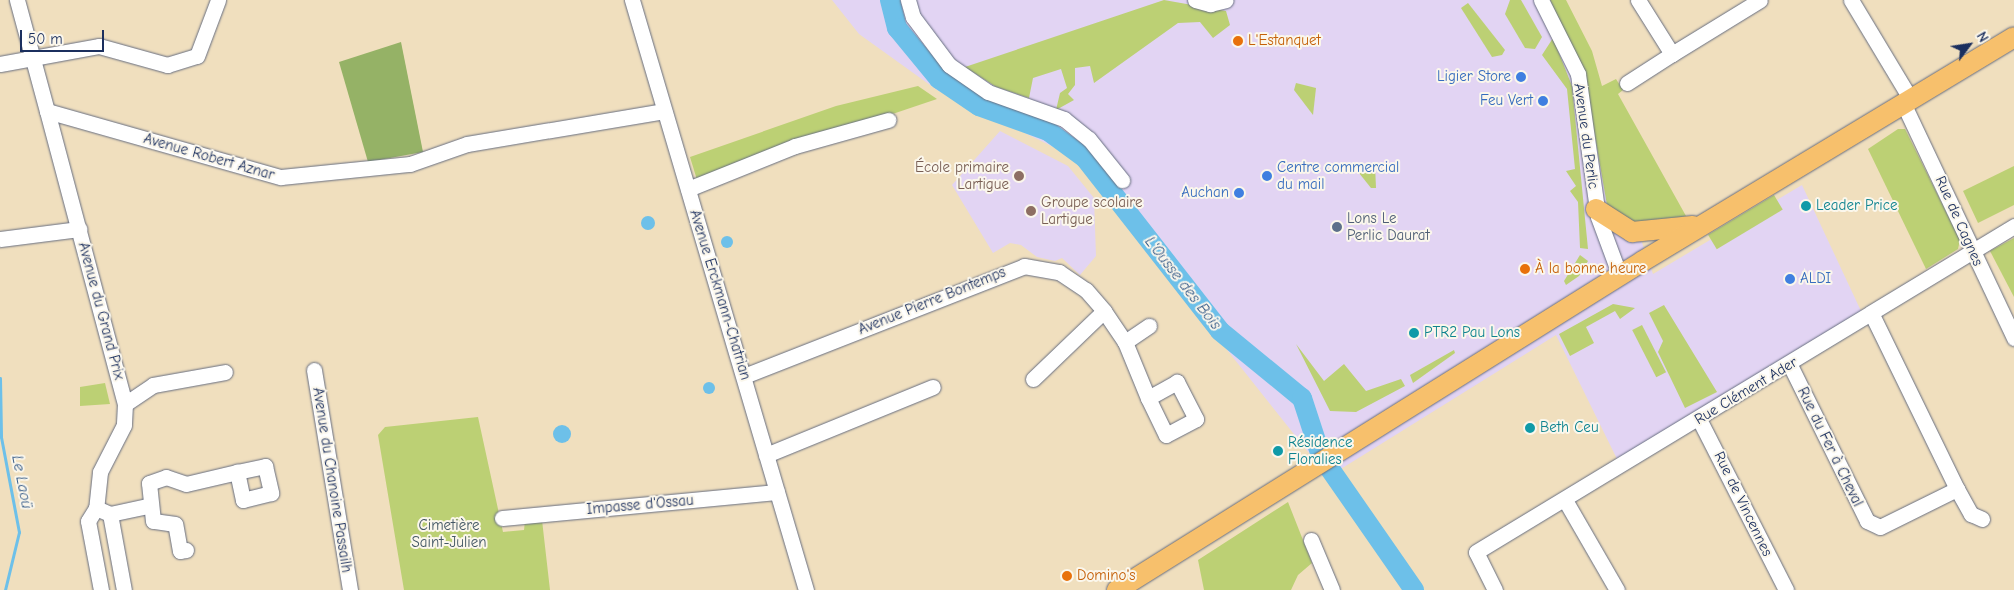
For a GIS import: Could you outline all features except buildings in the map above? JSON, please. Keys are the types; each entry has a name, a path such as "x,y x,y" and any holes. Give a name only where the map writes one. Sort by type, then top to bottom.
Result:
{"main road":[{"path":"1117,590 1334,457 1620,276 2014,37"},
{"path":"1596,209 1632,232 1651,233 1708,222"}],"street":[{"path":"17,0 47,111"},
{"path":"0,64 99,46 167,65 197,56 218,0"},
{"name":"Avenue Erckmann-Chatrian","path":"632,0 806,590"},
{"path":"908,0 913,17 950,65 988,92 1064,119 1089,139 1122,180"},
{"path":"1196,0 1210,4 1226,0"},
{"name":"Avenue du Perlic","path":"1541,0 1578,74 1596,209 1620,276"},
{"path":"1638,0 1672,54"},
{"path":"1627,82 1760,0"},
{"name":"Rue de Cagnes","path":"1852,0 1907,102 1972,250 2014,338"},
{"name":"Avenue Robert Aznar","path":"47,111 281,177 410,164 467,144 664,111"},
{"name":"Avenue du Grand Prix","path":"47,111 125,404 124,425 100,472 96,508 88,521 101,590"},
{"path":"688,189 795,146 888,120"},
{"name":"Rue Clément Ader","path":"1495,590 1476,552 1790,365 1872,315 1972,250 2014,226"},
{"path":"0,240 79,229"},
{"name":"Avenue Pierre Bontemps","path":"744,376 1024,266 1059,272 1086,290 1104,311 1125,342 1148,398"},
{"path":"1033,378 1104,311"},
{"path":"1872,315 1957,489 1971,514 1982,519"},
{"path":"1125,342 1149,326"},
{"name":"Rue du Fer à Cheval","path":"1790,365 1867,521 1880,527 1957,489"},
{"name":"Avenue du Chanoine Passailh","path":"314,370 350,590"},
{"path":"125,404 153,385 226,372"},
{"path":"766,455 934,387"},
{"name":"Rue de Vincennes","path":"1700,419 1786,590"},
{"path":"186,550 180,550 175,524 152,521 149,506 149,483 166,477 186,484 237,472"},
{"name":"Impasse d'Ossau","path":"502,518 777,492"},
{"path":"1565,500 1617,590"},
{"path":"96,508 110,514 149,506"},
{"path":"110,514 124,590"},
{"path":"1312,540 1332,590"}],"shaded area":[{"path":"832,0 1557,0 1653,274 1802,185 1861,311 1617,459 1556,335 1328,477 1074,157 937,90 859,34"},
{"name":"Groupe scolaire Lartigue","path":"1000,131 1068,166 1094,198 1096,256 1080,275 1062,258 1055,261 1037,257 1021,245 1010,243 993,253 952,185"}],"green space":[{"path":"1164,0 1226,11 1230,25 1213,38 1200,22 1178,23 1094,83 1090,66 1075,68 1075,85 1068,94 1074,100 1056,110 1060,93 1067,88 1061,69 1033,78 1029,98 996,87 965,67"},
{"path":"1510,0 1521,0 1542,37 1535,49 1525,48 1505,14"},
{"path":"1550,0 1566,0 1592,51 1602,86 1616,79 1623,90 1618,94 1686,216 1641,228 1607,205 1584,74"},
{"path":"1468,3 1505,50 1502,55 1492,57 1461,8"},
{"path":"1553,38 1572,86 1588,249 1580,248 1578,202 1570,191 1576,186 1566,171 1575,169 1567,89 1542,55"},
{"path":"401,42 423,152 368,162 339,62"},
{"path":"1296,83 1316,88 1313,115 1294,90"},
{"path":"918,86 937,99 697,180 690,157 836,106"},
{"path":"1898,129 1905,129 1960,240 1958,249 1926,269 1868,149"},
{"path":"1351,163 1375,165 1376,188 1371,188"},
{"path":"2014,166 2014,205 1978,223 1963,191"},
{"path":"1774,195 1783,210 1717,249 1708,235"},
{"path":"2014,238 2014,297 1990,251"},
{"path":"1580,255 1588,261 1579,276 1566,285 1564,281"},
{"path":"1613,304 1635,308 1620,319 1615,311 1586,327 1594,343 1570,356 1559,334"},
{"path":"1664,305 1717,392 1685,408 1658,352 1663,341 1649,313"},
{"path":"1642,325 1666,372 1656,377 1632,330"},
{"path":"1296,344 1324,381 1344,364 1366,391 1401,379 1405,386 1356,412 1330,411"},
{"path":"1454,350 1455,353 1413,383 1410,375"},
{"path":"105,383 110,404 80,406 80,387"},
{"name":"Cimetière Saint-Julien","path":"478,417 503,532 524,530 525,521 542,520 550,590 404,590 378,435 385,427"},
{"path":"1288,502 1312,563 1298,575 1291,590 1204,590 1198,560"}],"water":[{"path":"648,216 653,218 655,223 653,228 648,230 643,228 641,223 643,218"},
{"path":"727,236 733,242 727,248 721,242"},
{"path":"707,382 711,382 715,388 711,394 707,394 703,390 703,386"},
{"path":"562,425 568,428 571,434 568,440 562,443 556,440 553,434 556,428"}],"waterway":[{"name":"L'Ousse des Bois","path":"890,0 897,28 939,79 979,106 1048,131 1085,158 1220,331 1302,398 1321,456 1414,590"},
{"name":"Le Laoü","path":"0,378 1,437 19,532 5,590"}],"place":[{"name":"L'Estanquet","path":"1238,41"},
{"name":"Ligier Store","path":"1521,77"},
{"name":"Feu Vert","path":"1543,101"},
{"name":"École primaire Lartigue","path":"1019,176"},
{"name":"Centre commercial du mail","path":"1267,176"},
{"name":"Auchan","path":"1239,193"},
{"name":"Leader Price","path":"1806,206"},
{"name":"Groupe scolaire Lartigue","path":"1031,211"},
{"name":"Lons Le Perlic Daurat","path":"1337,227"},
{"name":"À la bonne heure","path":"1525,269"},
{"name":"ALDI","path":"1790,279"},
{"name":"PTR2 Pau Lons","path":"1414,333"},
{"name":"Beth Ceu","path":"1530,428"},
{"name":"Résidence Floralies","path":"1278,451"},
{"name":"Domino's","path":"1067,576"}]}
